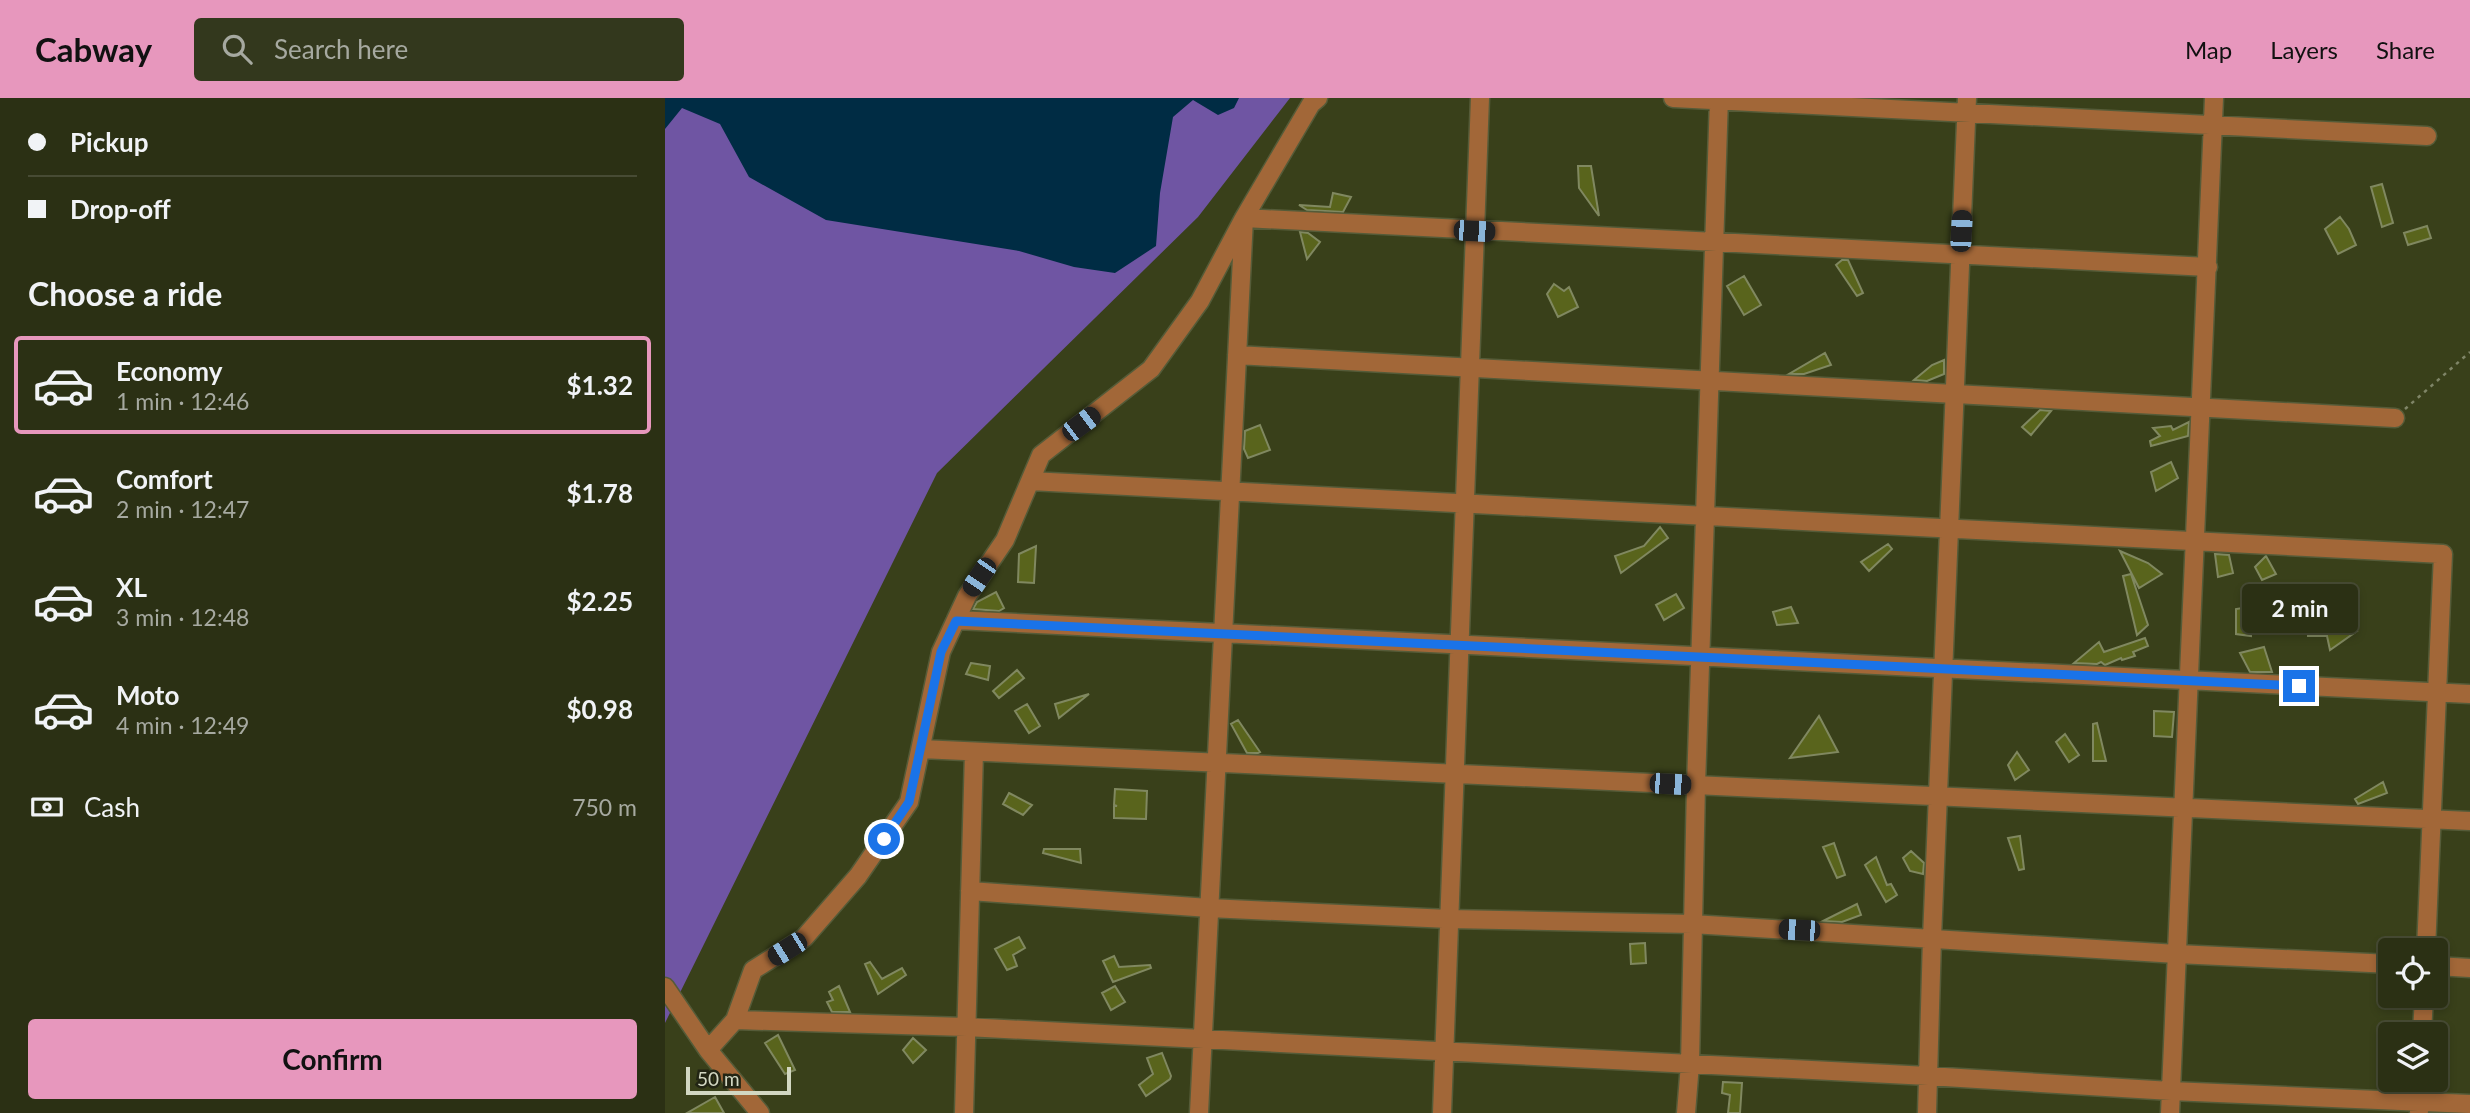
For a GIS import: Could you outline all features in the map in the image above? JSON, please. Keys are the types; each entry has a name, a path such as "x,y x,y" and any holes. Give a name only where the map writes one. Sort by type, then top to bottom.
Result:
{"street":[{"path":"708,1049 734,1020 753,970 804,939 858,876 909,802 941,652 967,596 1005,540 1041,455 1151,369 1201,301 1244,218 1311,104 1318,98"},
{"path":"1442,1113 1480,98"},
{"path":"1672,98 1967,105 2213,124 2427,136"},
{"path":"2170,1113 2214,98"},
{"path":"1686,1113 1690,1064 1696,785 1719,99"},
{"path":"1927,1113 1967,105"},
{"path":"1244,218 2208,267"},
{"path":"1199,1113 1244,218"},
{"path":"1237,355 2395,418"},
{"path":"1030,481 2443,554 2427,938"},
{"path":"956,621 2470,694"},
{"path":"921,749 2470,821"},
{"path":"964,1113 974,752"},
{"path":"970,891 1209,908 1449,919 1692,924 2177,954 2378,963"},
{"path":"2448,967 2470,968"},
{"path":"665,987 708,1049 760,1113"},
{"path":"734,1020 966,1027 1928,1076 2419,1107 2470,1104"}],"path":[{"path":"2395,418 2470,352"}],"shaded area":[{"path":"665,98 1290,98 1198,217 937,473 665,1023"}],"water":[{"path":"665,98 1239,98 1234,108 1218,115 1193,100 1173,117 1160,193 1156,246 1115,273 1074,267 1019,251 826,220 749,177 720,124 682,108 665,129"}],"building":[{"path":"1578,166 1591,166 1599,216 1579,188"},
{"path":"2382,184 2393,223 2382,227 2371,187"},
{"path":"1333,193 1351,197 1343,212 1307,210 1299,205 1330,207"},
{"path":"2340,217 2356,245 2338,254 2325,229"},
{"path":"2427,226 2431,238 2408,245 2404,233"},
{"path":"1300,232 1308,233 1320,242 1307,259"},
{"path":"1842,260 1848,260 1863,293 1857,296 1836,265"},
{"path":"1744,276 1761,305 1744,315 1727,286"},
{"path":"1554,284 1564,291 1569,287 1578,307 1558,317 1547,294"},
{"path":"1825,353 1831,365 1804,374 1789,374"},
{"path":"1944,360 1944,374 1927,381 1914,380 1932,365"},
{"path":"2040,410 2051,411 2031,435 2022,427"},
{"path":"2189,422 2188,436 2151,446 2150,441 2160,436 2153,428 2171,426 2173,430"},
{"path":"1260,425 1270,450 1248,458 1244,449 1245,431"},
{"path":"2171,462 2178,478 2156,491 2151,472"},
{"path":"1660,527 1668,538 1621,573 1615,556 1644,546"},
{"path":"1888,544 1892,549 1869,571 1861,562"},
{"path":"1036,546 1034,583 1018,582 1019,554"},
{"path":"2120,551 2148,563 2162,574 2139,588"},
{"path":"2215,554 2229,555 2233,573 2218,577"},
{"path":"2266,556 2276,574 2262,580 2255,567"},
{"path":"2131,574 2148,625 2137,635 2123,576"},
{"path":"996,592 1004,608 999,611 973,609 977,602"},
{"path":"1676,594 1684,608 1664,620 1656,605"},
{"path":"2329,598 2357,631 2330,650 2327,636 2308,636 2308,623 2335,624 2319,606"},
{"path":"1791,607 1798,623 1777,625 1773,612"},
{"path":"2249,607 2251,636 2236,634 2236,609"},
{"path":"2145,638 2148,646 2133,652 2135,656 2122,660 2121,658 2105,665 2101,662 2074,663 2099,642 2104,652"},
{"path":"2264,647 2272,672 2250,672 2240,653"},
{"path":"971,663 990,666 988,680 966,674"},
{"path":"1017,670 1024,678 999,698 993,691"},
{"path":"1089,694 1059,718 1055,704"},
{"path":"1027,704 1040,726 1029,733 1015,711"},
{"path":"2154,711 2174,712 2172,737 2154,736"},
{"path":"1819,716 1838,752 1790,758"},
{"path":"1238,720 1260,752 1247,753 1231,724"},
{"path":"2097,723 2106,761 2093,761 2093,724"},
{"path":"2065,734 2079,755 2069,762 2056,742"},
{"path":"2017,752 2029,770 2015,780 2008,765"},
{"path":"2383,782 2387,793 2358,804 2355,799"},
{"path":"1115,789 1147,791 1146,819 1114,818 1114,806 1117,806 1114,805"},
{"path":"1009,793 1032,805 1023,815 1003,804"},
{"path":"2020,836 2024,869 2019,870 2008,838"},
{"path":"1834,843 1845,875 1837,878 1823,847"},
{"path":"1044,849 1080,849 1081,863 1043,853"},
{"path":"1911,851 1924,863 1923,874 1910,871 1903,858"},
{"path":"1876,857 1887,885 1891,884 1897,895 1886,902 1865,865"},
{"path":"1857,904 1861,915 1842,922 1823,921"},
{"path":"1019,937 1025,948 1013,955 1017,966 1007,970 995,949"},
{"path":"1645,943 1646,963 1631,964 1630,944"},
{"path":"1114,956 1119,967 1150,965 1151,968 1113,982 1103,961"},
{"path":"870,962 882,979 902,968 906,975 878,994 865,964"},
{"path":"839,986 850,1012 832,1012 827,1002 833,1000 829,992"},
{"path":"1115,986 1125,1002 1111,1010 1102,993"},
{"path":"778,1035 795,1070 785,1074 765,1043"},
{"path":"913,1038 926,1050 913,1063 903,1050"},
{"path":"1162,1053 1170,1079 1146,1096 1139,1085 1153,1074 1147,1058"},
{"path":"1723,1082 1742,1083 1740,1113 1728,1113 1730,1095 1722,1093"},
{"path":"715,1097 724,1113 687,1113"}],"route":[{"path":"884,839 909,802 941,652 956,621 2299,686"}]}
